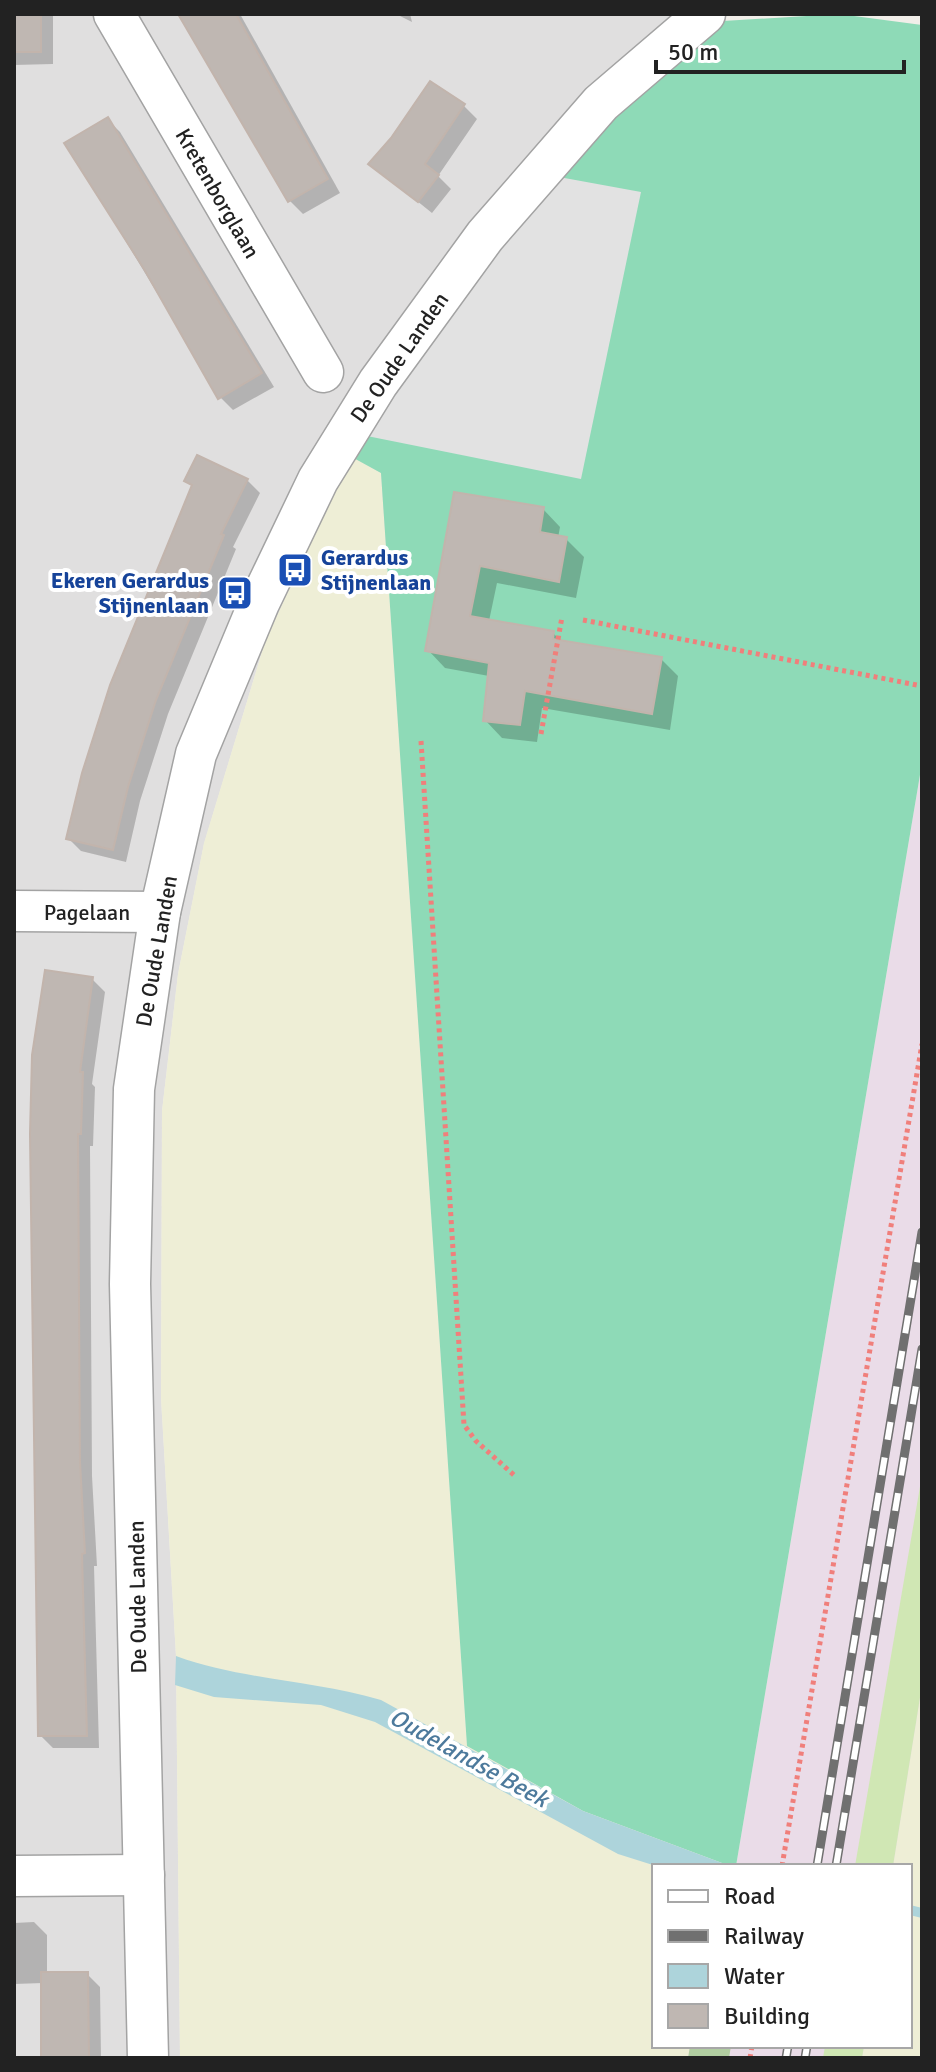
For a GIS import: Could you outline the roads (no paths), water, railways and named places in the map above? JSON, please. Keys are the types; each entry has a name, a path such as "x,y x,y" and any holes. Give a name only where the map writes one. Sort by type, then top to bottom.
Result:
{"street":[{"name":"Kretenborglaan","path":"114,14 323,372"},
{"name":"De Oude Landen","path":"148,2058 130,1284 134,1089 160,912 196,754 259,603 318,480 350,426 485,236 601,103 705,14"},
{"name":"Pagelaan","path":"14,911 160,912"},
{"path":"14,1876 144,1875"}],"water":[{"path":"176,1656 226,1670 381,1700 583,1811 725,1864 652,1865 618,1854 375,1722 321,1705 214,1697 175,1685"}],"waterway":[{"name":"Oudelandse Beek","path":"912,1910 922,1913"}],"railway":[{"path":"817,1864 922,1232"},
{"path":"836,1864 922,1349"},
{"path":"786,2058 788,2048"},
{"path":"805,2058 807,2048"}],"place":[{"name":"Gerardus Stijnenlaan","path":"295,570"},
{"name":"Ekeren Gerardus Stijnenlaan","path":"235,593"}]}
